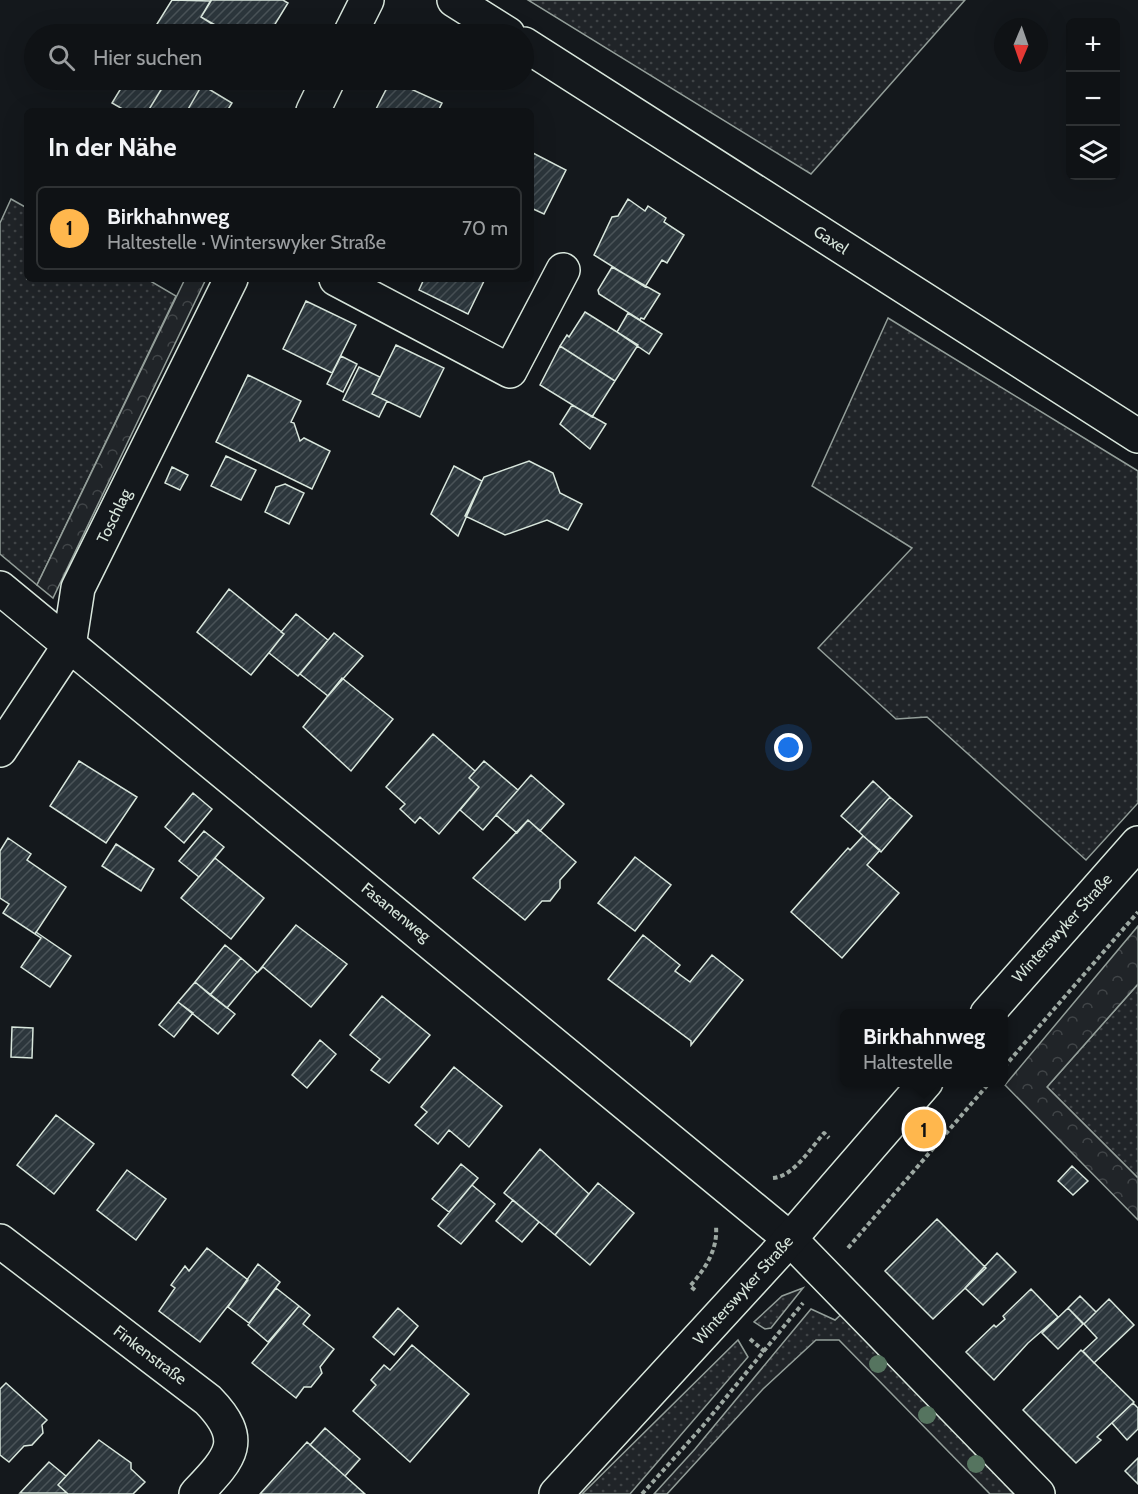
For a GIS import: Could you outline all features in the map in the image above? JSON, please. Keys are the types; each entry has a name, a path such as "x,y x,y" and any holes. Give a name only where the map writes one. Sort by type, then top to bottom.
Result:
{"street":[{"path":"355,24 367,0"},
{"path":"454,0 492,24"},
{"name":"Gaxel","path":"534,50 1138,436"},
{"path":"314,108 323,90"},
{"path":"342,282 510,371 563,270"},
{"name":"Toschlag","path":"0,750 69,646 78,588 230,282"},
{"name":"Fasanenweg","path":"0,588 790,1239 1038,1494"},
{"name":"Winterswyker Straße","path":"991,1009 1138,843"},
{"name":"Winterswyker Straße","path":"556,1494 790,1239 923,1087"},
{"name":"Finkenstraße","path":"0,1240 208,1400 226,1419 232,1441 224,1462 195,1494"}],"path":[{"path":"1008,1062 1138,912"},
{"path":"642,1494 723,1402 825,1276 987,1087"},
{"path":"771,1178 782,1177 824,1133"},
{"path":"690,1286 705,1270 713,1250 717,1230 715,1220"}],"green space":[{"path":"528,0 965,0 811,174"},
{"path":"11,199 24,206 24,282 152,282 176,296 37,585 0,554 0,223"},
{"path":"184,282 205,282 53,598 37,585"},
{"path":"888,318 1138,471 1138,803 1086,860 927,717 896,719 818,648 912,548 812,486"},
{"path":"1138,926 1138,984 1047,1087 1138,1178 1138,1220 1007,1087 1008,1081"},
{"path":"1138,984 1138,1178 1047,1087"},
{"path":"803,1288 771,1328 765,1329 754,1322 782,1296"},
{"path":"811,1309 835,1320 847,1309 1026,1494 990,1494 839,1340 816,1340 763,1389 667,1494 654,1494 695,1449"},
{"path":"738,1340 748,1357 630,1494 582,1494"}],"building":[{"path":"172,0 211,1 201,17 212,24 157,24"},
{"path":"211,0 283,0 288,3 275,24 213,24 201,17"},
{"path":"120,90 161,90 150,108 121,108 112,103"},
{"path":"161,90 199,90 189,108 150,108"},
{"path":"199,90 210,90 232,103 229,108 189,108"},
{"path":"386,90 413,90 442,103 440,108 377,108"},
{"path":"534,154 566,170 544,214 534,209"},
{"path":"628,199 645,211 648,206 666,218 664,222 684,235 667,263 662,260 645,287 594,255 612,217 618,216"},
{"path":"612,267 660,294 644,319 640,320 599,294 598,290"},
{"path":"423,282 484,282 468,314 419,290"},
{"path":"306,301 356,325 332,373 283,349"},
{"path":"585,312 638,345 615,381 560,346 567,335 569,337"},
{"path":"628,313 662,334 649,354 617,332"},
{"path":"396,345 444,368 420,417 372,394"},
{"path":"560,346 615,381 592,417 540,385"},
{"path":"341,356 357,364 343,392 327,384"},
{"path":"359,367 380,377 372,394 387,401 379,417 343,400"},
{"path":"248,375 301,401 291,422 294,423 300,441 304,438 330,451 312,489 216,442"},
{"path":"572,405 606,424 590,449 560,424"},
{"path":"226,456 256,470 241,500 211,486"},
{"path":"529,461 553,473 560,493 582,504 568,530 547,520 505,535 465,516 484,477"},
{"path":"454,466 482,481 458,536 431,514"},
{"path":"172,467 188,475 180,490 165,483"},
{"path":"285,484 304,493 289,524 265,512 276,487"},
{"path":"229,589 284,634 251,675 197,632"},
{"path":"296,614 328,640 298,676 269,653 284,634 281,632"},
{"path":"334,633 363,656 328,696 300,674"},
{"path":"342,678 393,719 351,771 303,727"},
{"path":"433,734 475,771 469,778 479,787 439,834 420,817 415,823 400,809 405,804 386,787"},
{"path":"79,761 137,797 106,843 50,806"},
{"path":"484,761 518,790 483,830 460,810 479,787 469,778"},
{"path":"531,775 564,804 540,831 528,820 517,833 496,815"},
{"path":"873,781 890,797 859,832 841,816"},
{"path":"193,793 212,809 184,843 165,827"},
{"path":"890,797 912,816 881,852 859,832"},
{"path":"528,820 576,862 560,880 560,888 550,901 542,901 525,920 473,878"},
{"path":"204,831 224,847 199,877 179,861"},
{"path":"863,836 880,850 867,865 899,893 842,958 791,912 848,848 850,850"},
{"path":"8,838 31,854 27,860 66,887 35,934 3,913 9,904 0,898 0,851"},
{"path":"116,844 154,869 141,891 102,866"},
{"path":"635,857 671,885 635,931 598,903"},
{"path":"215,858 264,898 231,939 181,898"},
{"path":"296,925 347,964 311,1007 263,967 257,973"},
{"path":"36,932 71,956 50,987 21,967 41,938 35,934"},
{"path":"643,935 680,965 675,971 690,982 712,955 743,980 691,1045 691,1041 608,979"},
{"path":"225,945 241,958 210,995 195,982"},
{"path":"241,958 257,972 227,1008 210,995"},
{"path":"195,982 235,1014 218,1034 178,1002"},
{"path":"382,996 430,1035 389,1083 371,1070 380,1059 350,1035"},
{"path":"178,1002 193,1013 174,1037 159,1025"},
{"path":"12,1027 33,1028 32,1058 11,1057"},
{"path":"320,1040 336,1054 307,1088 292,1075"},
{"path":"454,1067 502,1106 469,1147 449,1130 438,1144 415,1125 427,1112 421,1107"},
{"path":"56,1115 94,1144 54,1194 17,1165"},
{"path":"540,1149 589,1194 555,1235 504,1193"},
{"path":"461,1164 478,1178 449,1212 432,1199"},
{"path":"1072,1166 1088,1181 1073,1195 1058,1181"},
{"path":"127,1170 166,1199 136,1240 97,1210"},
{"path":"598,1183 634,1213 590,1265 555,1235"},
{"path":"472,1185 495,1204 461,1244 438,1226"},
{"path":"513,1200 539,1222 522,1242 496,1221"},
{"path":"937,1219 986,1268 933,1319 885,1271"},
{"path":"207,1248 248,1280 200,1342 159,1311 175,1288 171,1285 185,1266 189,1271"},
{"path":"997,1253 1016,1272 983,1305 965,1288"},
{"path":"258,1264 280,1282 249,1323 228,1307"},
{"path":"276,1288 299,1306 268,1342 248,1325"},
{"path":"1031,1289 1058,1317 1028,1343 994,1380 966,1352 994,1325 996,1327 1005,1319 1003,1316"},
{"path":"1080,1296 1096,1312 1084,1324 1068,1308"},
{"path":"1109,1299 1134,1325 1094,1363 1083,1351 1097,1338 1084,1324"},
{"path":"299,1306 310,1315 303,1324 334,1349 320,1367 322,1373 311,1387 304,1387 296,1398 252,1363"},
{"path":"398,1308 418,1326 394,1355 373,1337"},
{"path":"1068,1308 1083,1324 1058,1349 1042,1333"},
{"path":"412,1345 469,1394 410,1462 353,1411 376,1385 371,1380 384,1365 390,1370"},
{"path":"1081,1350 1134,1402 1097,1437 1101,1440 1076,1463 1023,1410"},
{"path":"6,1383 47,1420 42,1425 43,1433 32,1445 24,1446 9,1462 0,1455 0,1389"},
{"path":"1133,1403 1138,1408 1138,1429 1127,1440 1112,1423"},
{"path":"325,1428 360,1459 345,1476 310,1445"},
{"path":"99,1440 131,1463 131,1469 145,1482 133,1494 68,1494 58,1485"},
{"path":"307,1442 345,1476 365,1494 260,1494"},
{"path":"1138,1458 1138,1484 1125,1471"},
{"path":"49,1462 66,1476 58,1485 67,1493 20,1493"}],"place":[{"name":"Birkhahnweg","path":"924,1129"}]}
